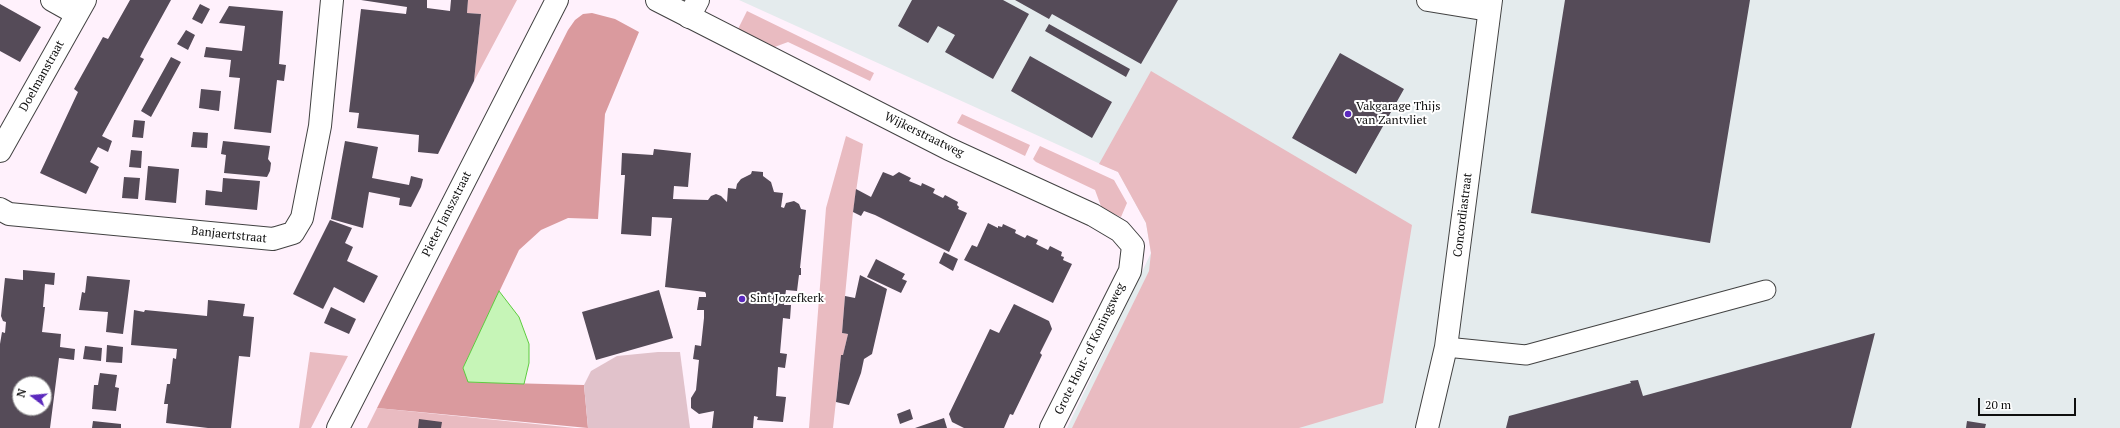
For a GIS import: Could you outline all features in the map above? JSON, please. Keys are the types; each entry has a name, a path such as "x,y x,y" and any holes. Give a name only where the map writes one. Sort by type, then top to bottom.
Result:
{"street":[{"path":"52,0 81,7"},
{"name":"Banjaertstraat","path":"0,209 9,214 273,239 293,233 302,218 320,126 332,0"},
{"name":"Pieter Janszstraat","path":"338,428 557,0"},
{"name":"Wijkerstraatweg","path":"657,0 694,8 949,148 1093,215 1120,231 1133,246 1130,271"},
{"path":"1428,0 1490,5"},
{"name":"Concordiastraat","path":"1427,428 1446,347 1490,5"},
{"name":"Doelmanstraat","path":"0,151 81,7"},
{"name":"Grote Hout- of Koningsweg","path":"1051,428 1130,271"}],"lane":[{"path":"1446,347 1526,355 1766,290"}],"shaded area":[{"path":"468,0 517,0 474,81 481,14 467,13"},
{"path":"739,0 2120,0 2120,428 1067,428 1151,253 1146,223 1118,172"},
{"path":"747,11 874,73 870,81 788,42 772,48 737,31"},
{"path":"592,13 615,19 639,32 605,114 598,219 568,218 541,230 519,250 463,368 469,382 584,385 588,428 377,408 568,30 575,20 583,14"},
{"path":"1151,71 1412,225 1383,403 1299,428 1072,428 1149,271 1151,253 1146,223 1118,172 1099,164"},
{"path":"962,114 1030,145 1025,156 957,123"},
{"path":"846,136 863,144 853,212 842,333 848,334 843,355 841,355 833,428 809,428 826,208"},
{"path":"1040,146 1114,180 1127,203 1121,217 1102,209 1095,190 1036,162 1033,159"},
{"path":"499,291 519,317 529,344 529,363 524,384 468,382 463,368"},
{"path":"310,352 348,356 311,428 299,428"},
{"path":"658,352 680,352 690,428 588,428 584,385 591,371 617,356"},
{"path":"377,408 575,428 367,428"}],"building":[{"path":"130,0 171,0 140,57 144,59 102,136 112,141 108,152 98,147 90,162 99,167 86,194 40,173 78,92 74,89 103,37 108,39"},
{"path":"361,0 427,0 427,8 450,11 451,0 468,0 467,13 481,14 474,81 438,154 418,152 419,135 357,128 359,113 349,112 361,9 406,14 407,7"},
{"path":"912,0 1003,0 1029,14 993,79 945,52 955,35 938,26 928,43 898,26"},
{"path":"1015,0 1178,0 1141,64 1052,14 1049,19"},
{"path":"1565,0 1750,0 1710,243 1531,213"},
{"path":"0,4 41,27 20,62 0,51"},
{"path":"200,4 210,9 202,24 192,19"},
{"path":"229,6 283,11 279,64 286,65 284,81 277,80 271,133 234,129 240,78 229,77 231,60 204,57 206,47 242,51 245,26 219,23"},
{"path":"1049,24 1130,69 1126,77 1045,31"},
{"path":"186,30 195,35 188,50 177,44"},
{"name":"Vakgarage Thijs van Zantvliet","path":"1340,53 1404,89 1356,174 1292,138"},
{"path":"1030,56 1112,102 1092,138 1011,91"},
{"path":"171,57 181,62 151,117 141,111"},
{"path":"201,89 221,91 219,111 199,108"},
{"path":"134,120 145,121 143,138 132,137"},
{"path":"193,132 208,133 207,148 191,147"},
{"path":"223,141 270,146 268,159 271,163 270,171 267,177 224,173 226,155 221,154"},
{"path":"345,141 378,147 372,178 409,185 411,176 423,179 421,187 411,207 399,205 400,198 369,192 363,228 331,219"},
{"name":"Sint Jozefkerk","path":"654,149 691,153 688,187 674,186 673,199 708,200 711,196 716,194 721,196 727,202 728,188 736,189 737,184 741,179 751,174 752,171 763,172 763,176 771,182 774,192 783,193 781,207 784,208 786,203 794,201 799,204 801,209 806,210 800,268 801,275 799,275 797,291 786,290 784,305 791,305 790,319 783,318 780,353 787,354 785,368 778,367 776,396 786,397 783,422 757,420 758,417 754,416 753,428 712,428 714,411 699,414 691,408 691,398 696,390 699,360 693,359 695,345 701,346 704,318 704,310 697,310 699,297 706,297 706,294 705,292 665,287 672,218 652,217 651,236 621,234 625,175 621,175 622,153 653,155"},
{"path":"131,150 142,151 141,168 129,167"},
{"path":"148,166 179,169 176,203 145,200"},
{"path":"883,172 893,176 899,172 911,178 909,181 921,186 922,183 935,189 933,193 943,198 945,195 958,202 958,209 967,213 949,252 875,215 864,211 861,216 853,212 856,189 871,197"},
{"path":"124,177 140,178 138,199 122,198"},
{"path":"223,178 260,181 257,210 205,205 206,190 222,192"},
{"path":"330,220 352,228 345,243 353,247 347,261 378,276 364,303 334,287 323,309 293,294"},
{"path":"988,223 998,228 998,226 1002,227 1003,224 1016,230 1015,233 1025,238 1027,235 1038,240 1036,244 1048,250 1050,246 1062,252 1061,256 1064,257 1063,260 1072,264 1053,303 964,260 972,245 977,247"},
{"path":"944,252 958,259 953,271 939,263"},
{"path":"876,259 905,274 902,279 907,281 901,293 867,277"},
{"path":"23,270 55,273 54,285 45,284 43,307 45,307 42,332 61,334 60,347 75,349 74,360 59,358 52,412 52,376 12,376 12,416 52,416 50,428 0,428 0,344 2,332 5,333 6,322 3,321 1,316 5,278 23,280"},
{"path":"860,275 887,289 872,354 864,359 861,373 849,405 836,402 841,355 843,355 848,334 842,333 845,296 855,298"},
{"path":"87,276 130,280 123,334 106,332 108,312 79,310 82,292 85,293"},
{"path":"659,290 673,338 596,360 582,312"},
{"path":"208,300 245,304 243,316 254,317 250,357 239,356 231,428 208,428 166,423 168,404 164,404 167,384 170,384 173,358 176,359 177,349 131,345 134,310 207,316"},
{"path":"1014,304 1049,321 1052,329 1040,353 1042,355 1013,415 1010,414 1004,428 964,428 952,422 949,414 990,329 999,333"},
{"path":"331,307 356,319 349,334 324,323"},
{"path":"1875,333 1851,428 1506,428 1509,416 1631,383 1630,381 1638,380 1643,396"},
{"path":"107,345 123,347 122,363 106,362"},
{"path":"85,346 102,348 101,361 83,359"},
{"path":"100,373 117,375 115,387 119,388 116,411 92,409 94,385 98,385"},
{"path":"910,409 913,419 900,424 897,414"},
{"path":"944,418 947,428 915,428"},
{"path":"419,419 442,422 441,428 418,428"},
{"path":"93,421 121,424 121,428 92,428"},
{"path":"1967,421 1986,424 1985,428 1966,428"}],"place":[{"name":"Vakgarage Thijs van Zantvliet","path":"1348,114"},
{"name":"Sint Jozefkerk","path":"742,299"}]}
